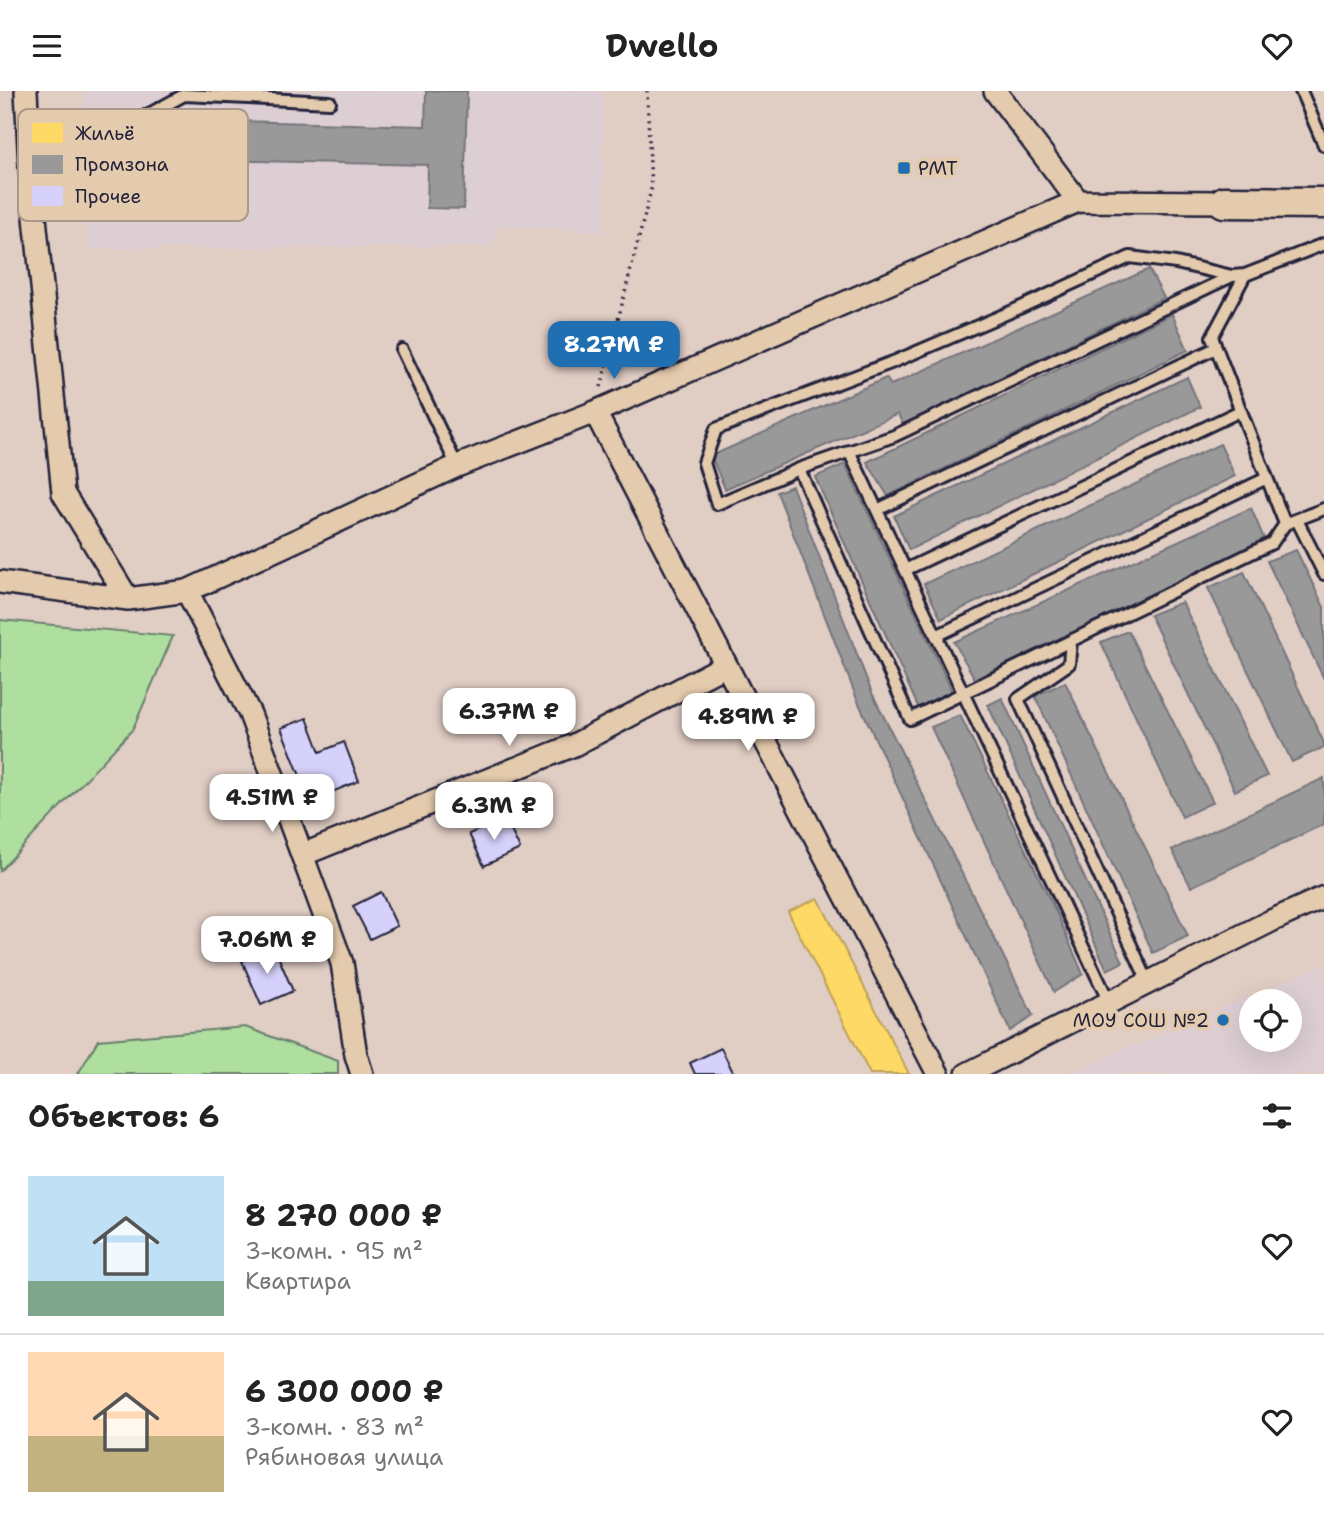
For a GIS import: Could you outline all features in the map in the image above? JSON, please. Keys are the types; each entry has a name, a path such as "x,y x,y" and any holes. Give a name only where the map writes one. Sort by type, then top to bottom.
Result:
{"street":[{"path":"26,91 27,109"},
{"path":"995,91 1078,201"},
{"path":"0,582 128,599 187,591 457,465 595,412 1078,201 1324,203"},
{"path":"35,221 63,493 128,599"},
{"path":"595,412 938,1074"},
{"path":"187,591 250,714 342,963 356,1055 362,1074"},
{"path":"302,855 574,745 726,665"},
{"path":"967,1074 1324,897"}],"lane":[{"path":"1301,91 1324,145"},
{"path":"159,109 184,95 330,102"},
{"path":"1232,276 894,436 799,469 717,504 704,463 716,429 893,362 1130,257 1176,263 1232,276 1245,275 1324,244"},
{"path":"1245,275 1212,337 1285,524"},
{"path":"877,510 1216,348"},
{"path":"401,350 457,465"},
{"path":"905,571 1240,411"},
{"path":"849,451 1109,1002"},
{"path":"799,469 910,719 1272,543 1285,524 1324,509"},
{"path":"936,636 1267,478"},
{"path":"1297,520 1324,574"},
{"path":"1071,641 1069,664 1018,699 1148,982"}],"path":[{"path":"595,412 651,190 646,91"}],"shaded area":[{"path":"84,91 603,91 603,232 500,225 490,246 87,249 86,221 248,221 248,109 84,109"},
{"name":"МОУ СОШ №2","path":"1324,965 1324,1074 1068,1074 1239,1001 1239,1052 1302,1052 1302,989 1268,989"}],"green space":[{"path":"0,620 173,636 133,729 0,871"},
{"path":"245,1027 338,1061 338,1074 78,1074 98,1040"}],"building: Жильё":[{"path":"818,898 909,1074 870,1074 788,912"}],"building: Промзона":[{"path":"426,91 467,91 464,209 427,208 428,165 248,161 248,121 425,126"},
{"path":"1149,269 1164,298 903,425 898,414 725,489 711,456 886,378 891,385"},
{"path":"1172,314 1188,350 888,496 867,462"},
{"path":"1187,377 1200,407 909,550 894,516"},
{"path":"1220,444 1235,476 941,619 924,584"},
{"path":"845,464 952,691 919,709 815,477"},
{"path":"792,486 872,693 1033,1016 1010,1031 857,699 777,492"},
{"path":"1251,508 1265,541 975,679 954,642"},
{"path":"1296,550 1324,607 1324,679 1267,561"},
{"path":"1244,572 1324,743 1324,747 1292,762 1208,588"},
{"path":"1182,602 1267,776 1235,791 1150,615"},
{"path":"1128,631 1213,802 1182,817 1101,642"},
{"path":"1065,682 1188,936 1153,953 1035,696"},
{"path":"1002,698 1123,962 1107,970 988,705"},
{"path":"960,715 1057,914 1083,974 1054,992 931,727"},
{"path":"1324,778 1324,824 1191,887 1172,850"}],"building: Прочее":[{"path":"307,718 320,752 344,742 359,781 310,801 281,728"},
{"path":"505,818 520,849 484,866 469,834"},
{"path":"381,892 397,926 370,939 353,906"},
{"path":"274,947 293,991 261,1005 242,961"},
{"path":"721,1048 734,1074 695,1074 690,1063"}],"place":[{"name":"РМТ","path":"904,168"},
{"name":"МОУ СОШ №2","path":"1223,1020"}]}
